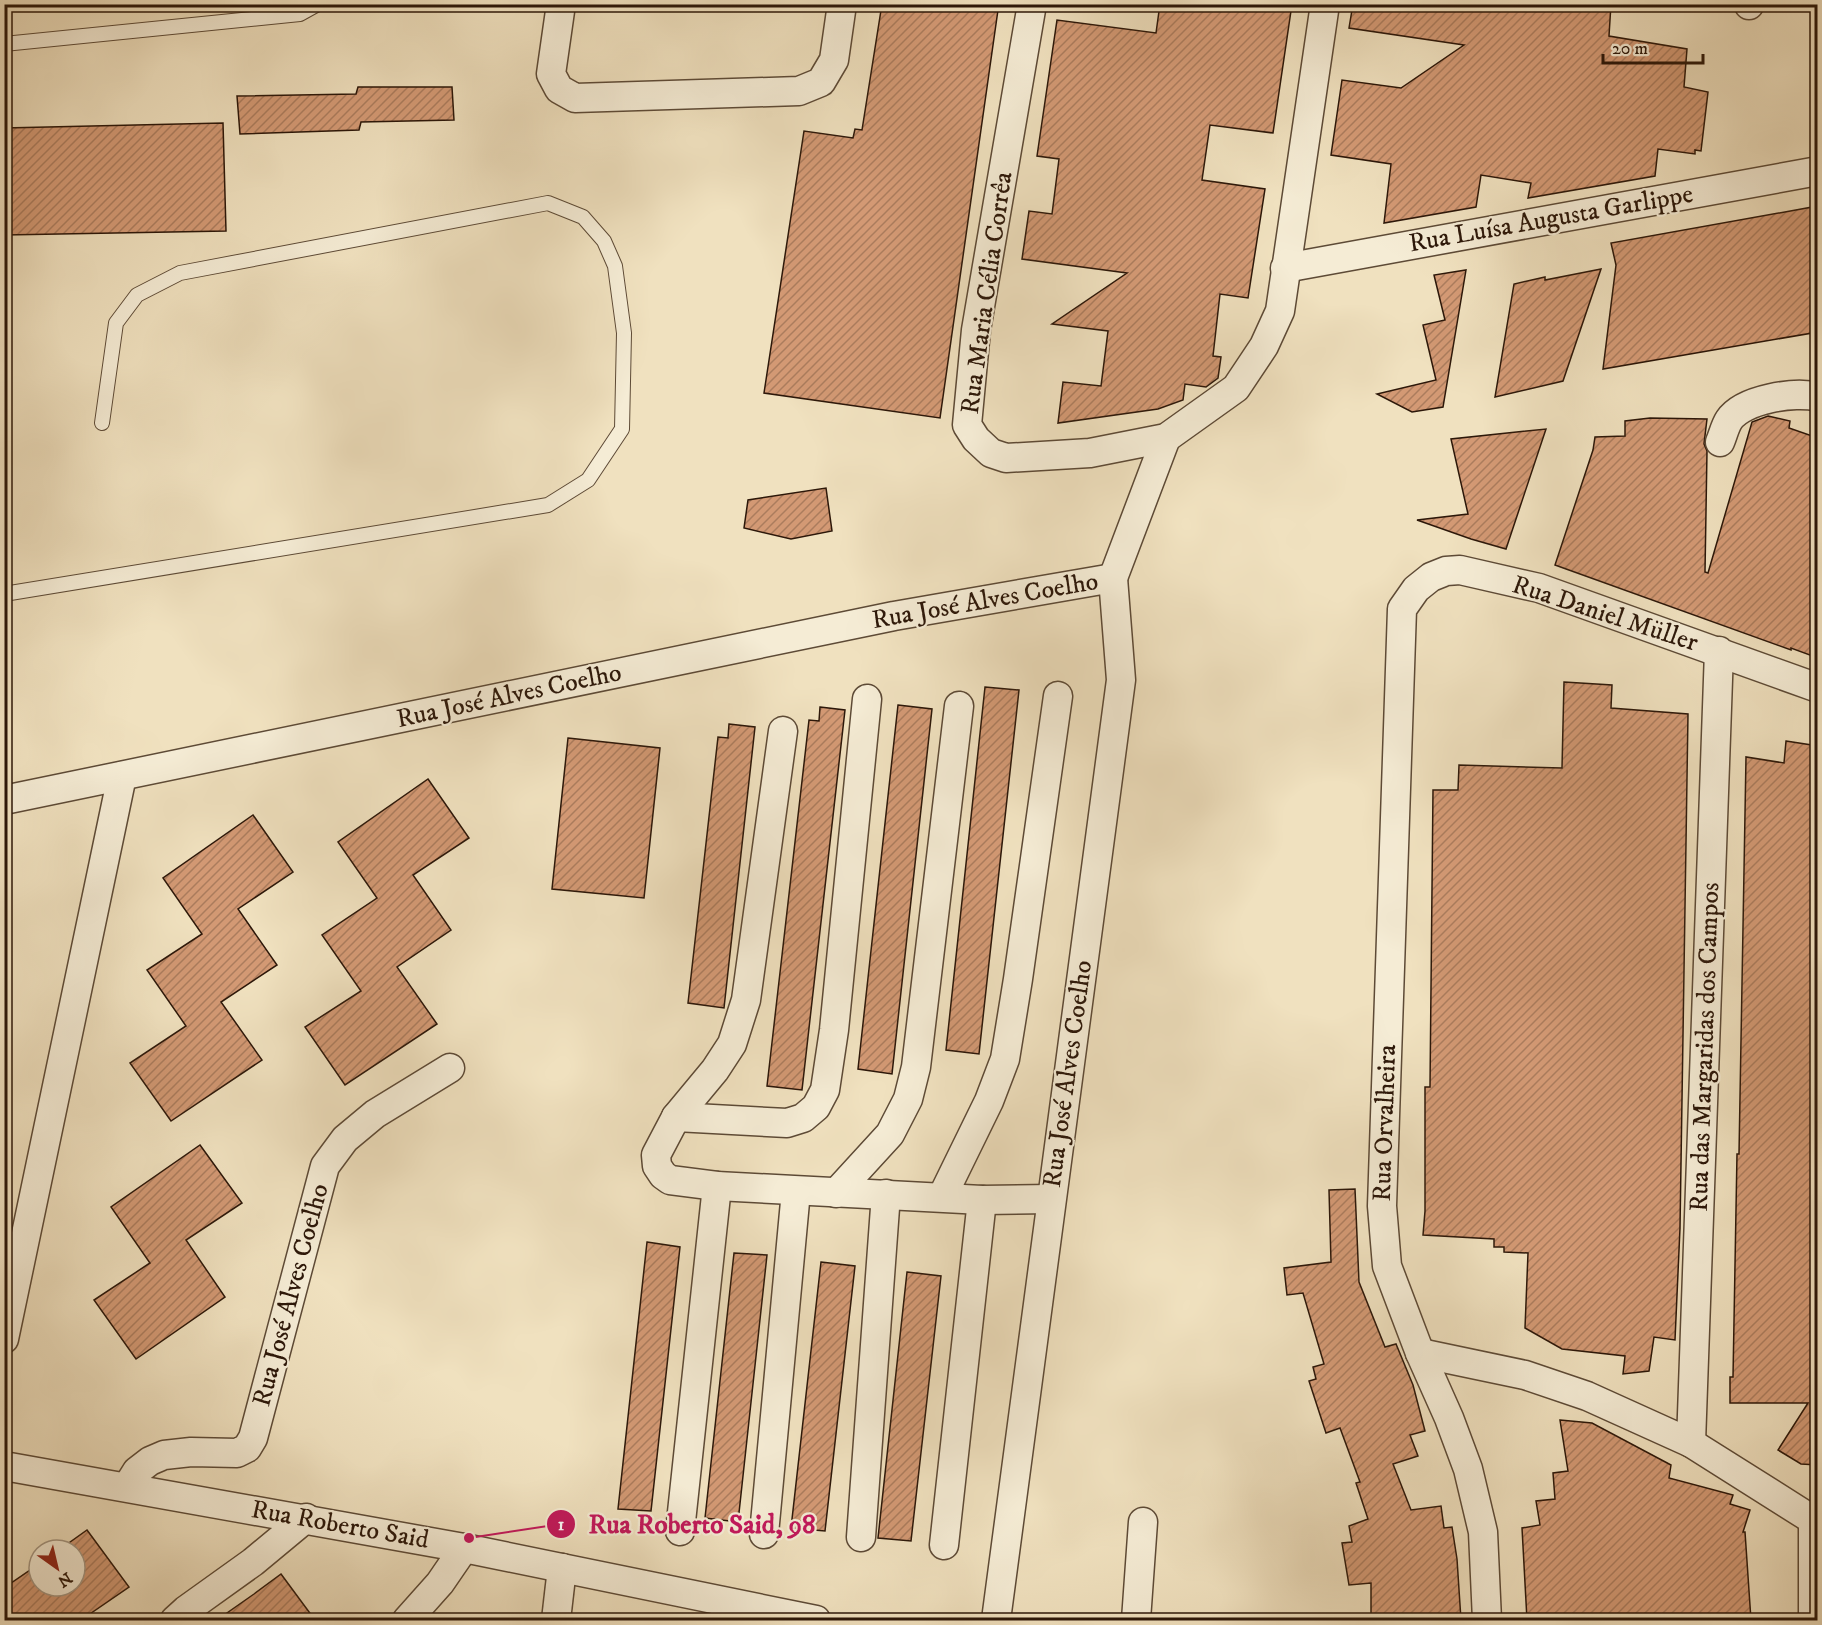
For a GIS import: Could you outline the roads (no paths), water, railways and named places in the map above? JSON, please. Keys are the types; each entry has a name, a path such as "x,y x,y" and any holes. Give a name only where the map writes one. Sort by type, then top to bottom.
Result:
{"street":[{"path":"561,4 551,74 559,89 575,98 799,91 820,82 834,60 842,4"},
{"name":"Rua Maria Célia Corrêa","path":"1032,4 976,330 967,425 976,439 992,453 1006,458 1090,453 1166,438 1236,388 1264,346 1280,311 1325,4"},
{"name":"Rua Luísa Augusta Garlippe","path":"1285,268 1818,171"},
{"path":"1720,442 1729,419 1750,404 1765,399 1793,396 1818,397"},
{"path":"1113,578 1166,438"},
{"name":"Rua Daniel Müller","path":"1402,609 1416,589 1431,577 1446,571 1460,570 1539,588 1818,688"},
{"name":"Rua José Alves Coelho","path":"4,800 894,616 1113,578 1121,680 996,1620"},
{"name":"Rua Orvalheira","path":"1402,609 1382,1206 1387,1266 1468,1469 1483,1532 1487,1620"},
{"name":"Rua das Margaridas dos Campos","path":"1691,1443 1719,651"},
{"path":"942,1197 984,1110 1005,1059 1058,696"},
{"path":"676,1117 787,1123 803,1118 816,1107 825,1090 834,1030 867,699"},
{"path":"836,1193 890,1134 908,1099 916,1067 959,706"},
{"path":"783,731 746,1000 732,1044 715,1070 676,1117 656,1155 657,1166 670,1180 717,1186 982,1200 1051,1199"},
{"path":"4,1339 122,776"},
{"name":"Rua José Alves Coelho","path":"127,1487 137,1471 150,1461 164,1455 191,1452 237,1453 247,1448 254,1438 325,1166 345,1139 375,1114 450,1068"},
{"path":"680,1531 717,1186"},
{"path":"764,1534 796,1191"},
{"path":"861,1537 886,1194"},
{"path":"944,1545 982,1200"},
{"path":"1420,1353 1525,1376 1576,1392 1691,1443 1815,1520 1813,1620"},
{"name":"Rua Roberto Said","path":"4,1466 306,1518 816,1620"},
{"path":"175,1620 253,1562 306,1518"},
{"path":"1136,1620 1143,1522"},
{"path":"407,1620 440,1583 464,1548"},
{"path":"556,1620 562,1568"}],"lane":[{"path":"4,44 300,14 318,4"},
{"path":"4,594 548,505 588,480 622,429 624,333 615,266 604,241 583,217 548,202 180,273 137,295 116,323 102,423"}],"place":[{"name":"Rua Roberto Said, 98","path":"469,1538"}]}
